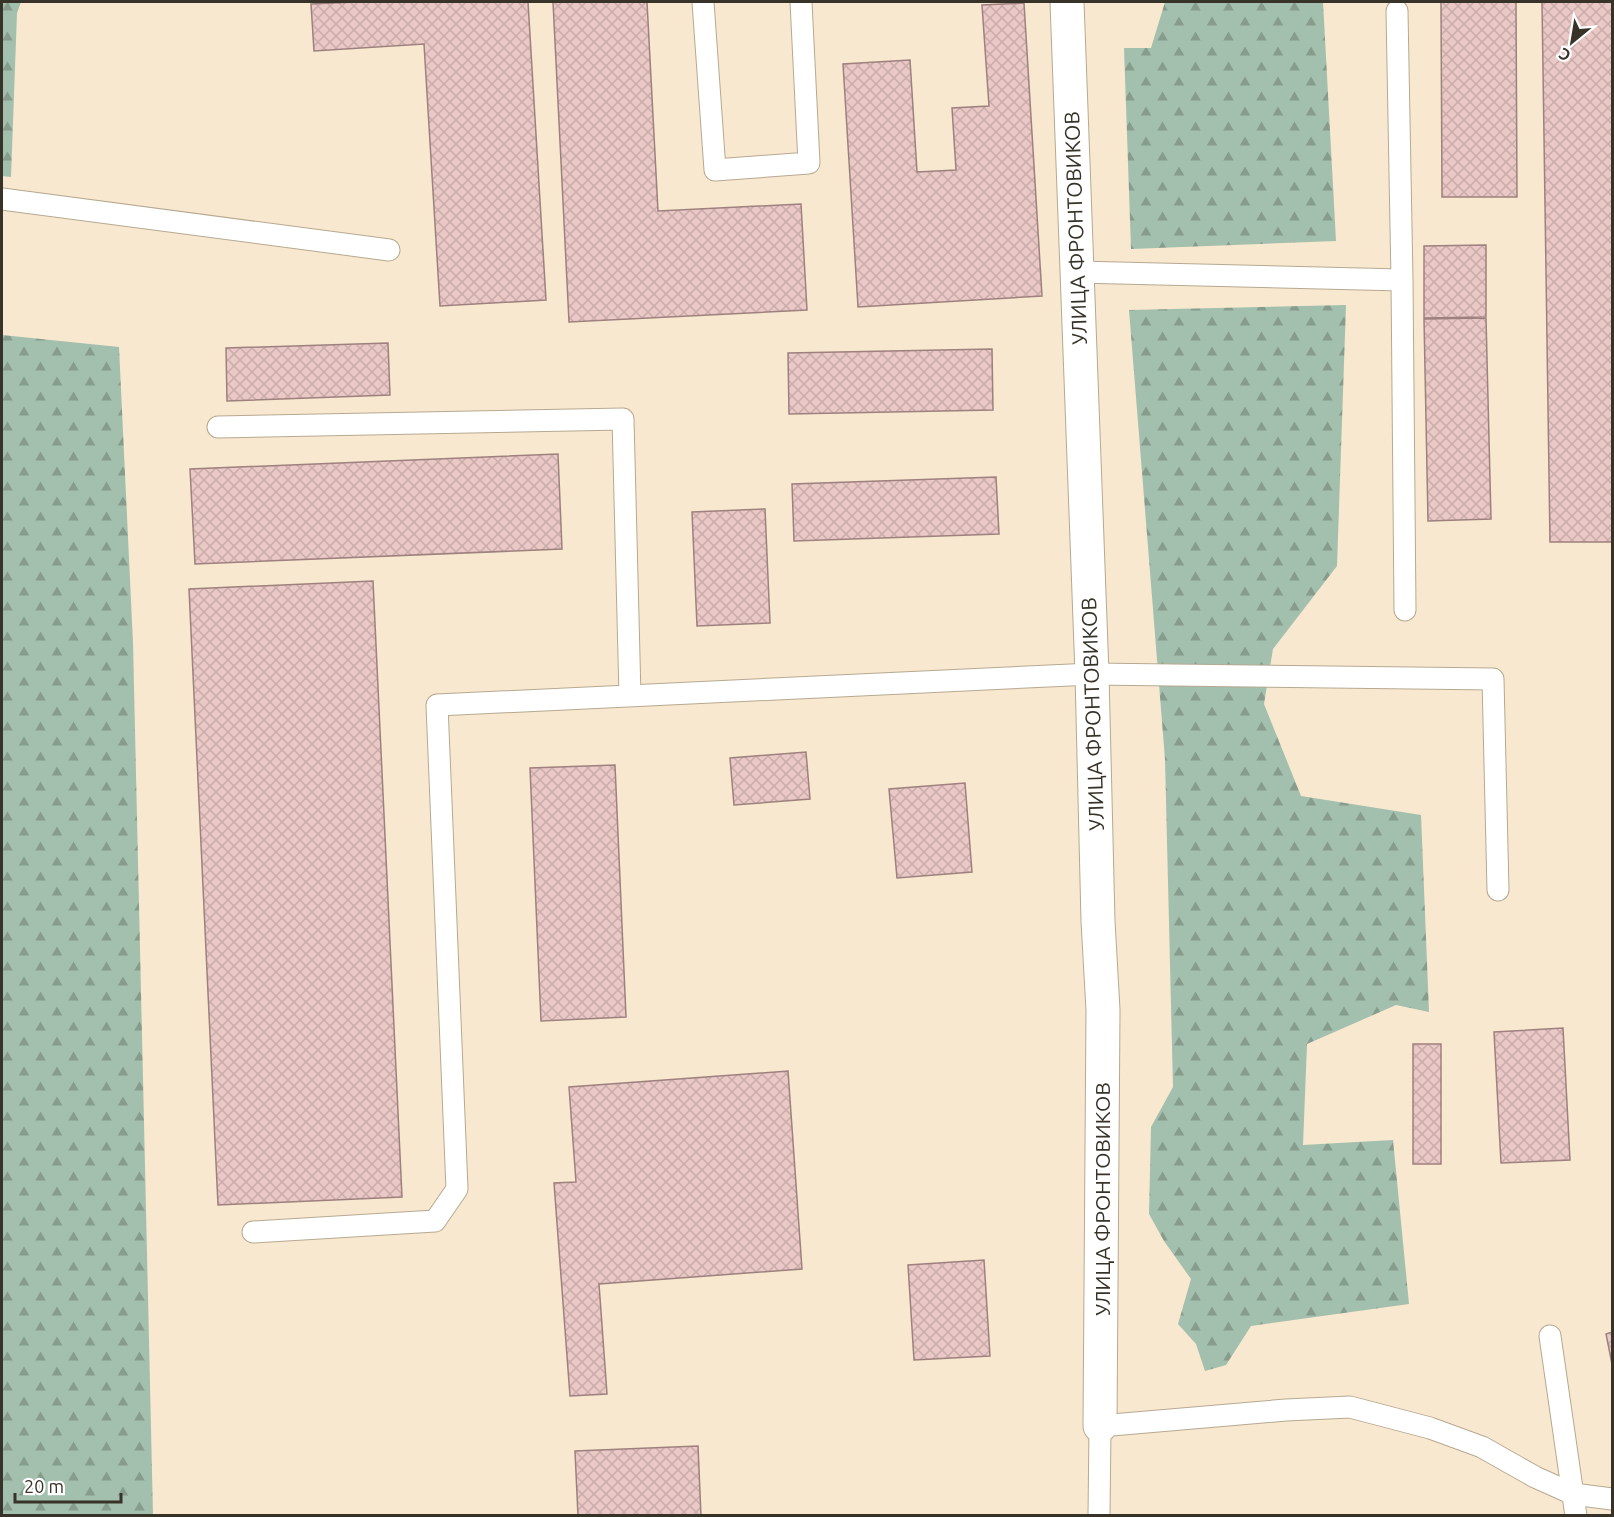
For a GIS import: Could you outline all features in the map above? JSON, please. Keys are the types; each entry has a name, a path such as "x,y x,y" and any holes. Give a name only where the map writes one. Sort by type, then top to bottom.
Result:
{"street":[{"name":"УЛИЦА ФРОНТОВИКОВ","path":"1066,2 1103,1011 1100,1426"}],"lane":[{"path":"703,2 715,170 809,162 801,2"},
{"path":"1397,11 1405,610"},
{"path":"2,199 389,250"},
{"path":"1077,273 1402,280"},
{"path":"218,427 624,419 630,696"},
{"path":"253,1232 435,1221 457,1190 437,705 1092,674 1493,679 1498,890"},
{"path":"1550,1336 1576,1515"},
{"path":"1099,1515 1100,1426 1286,1410 1350,1407 1430,1428 1482,1447 1535,1477 1573,1494 1612,1499"}],"green space":[{"path":"2,2 21,2 17,13 11,177 2,176"},
{"path":"1165,2 1323,2 1336,241 1131,249 1124,48 1151,48"},
{"path":"1346,305 1337,566 1273,649 1264,704 1301,796 1421,815 1429,1012 1396,1005 1307,1044 1303,1145 1393,1140 1409,1304 1251,1326 1226,1365 1205,1371 1196,1344 1178,1324 1191,1279 1164,1241 1149,1214 1151,1127 1173,1087 1165,759 1129,310"},
{"path":"2,335 119,347 133,643 153,1515 2,1515"}],"building":[{"path":"528,2 546,300 440,306 424,44 314,51 311,4"},
{"path":"553,2 647,2 658,211 801,204 807,310 569,322"},
{"path":"1441,2 1516,2 1517,197 1442,197"},
{"path":"1542,2 1612,2 1612,542 1550,542"},
{"path":"1024,3 1042,296 858,307 843,64 910,60 917,172 956,170 952,108 989,106 982,5"},
{"path":"1486,245 1486,317 1424,318 1424,246"},
{"path":"1486,318 1491,519 1428,521 1424,319"},
{"path":"388,343 390,395 227,401 226,348"},
{"path":"992,349 993,410 789,414 788,353"},
{"path":"558,454 562,549 195,564 190,469"},
{"path":"996,477 999,534 794,541 792,484"},
{"path":"765,509 770,623 697,626 692,512"},
{"path":"373,581 402,1197 218,1205 189,589"},
{"path":"806,752 810,799 734,805 730,758"},
{"path":"615,765 626,1017 541,1021 530,768"},
{"path":"965,783 972,872 897,878 889,789"},
{"path":"1563,1028 1570,1160 1501,1163 1494,1032"},
{"path":"1413,1044 1441,1044 1441,1164 1413,1164"},
{"path":"788,1071 802,1269 599,1284 607,1394 570,1396 554,1183 576,1182 569,1087"},
{"path":"984,1260 990,1356 914,1360 908,1265"},
{"path":"1612,1332 1612,1364 1606,1334"},
{"path":"698,1446 701,1516 578,1516 575,1451"}]}
